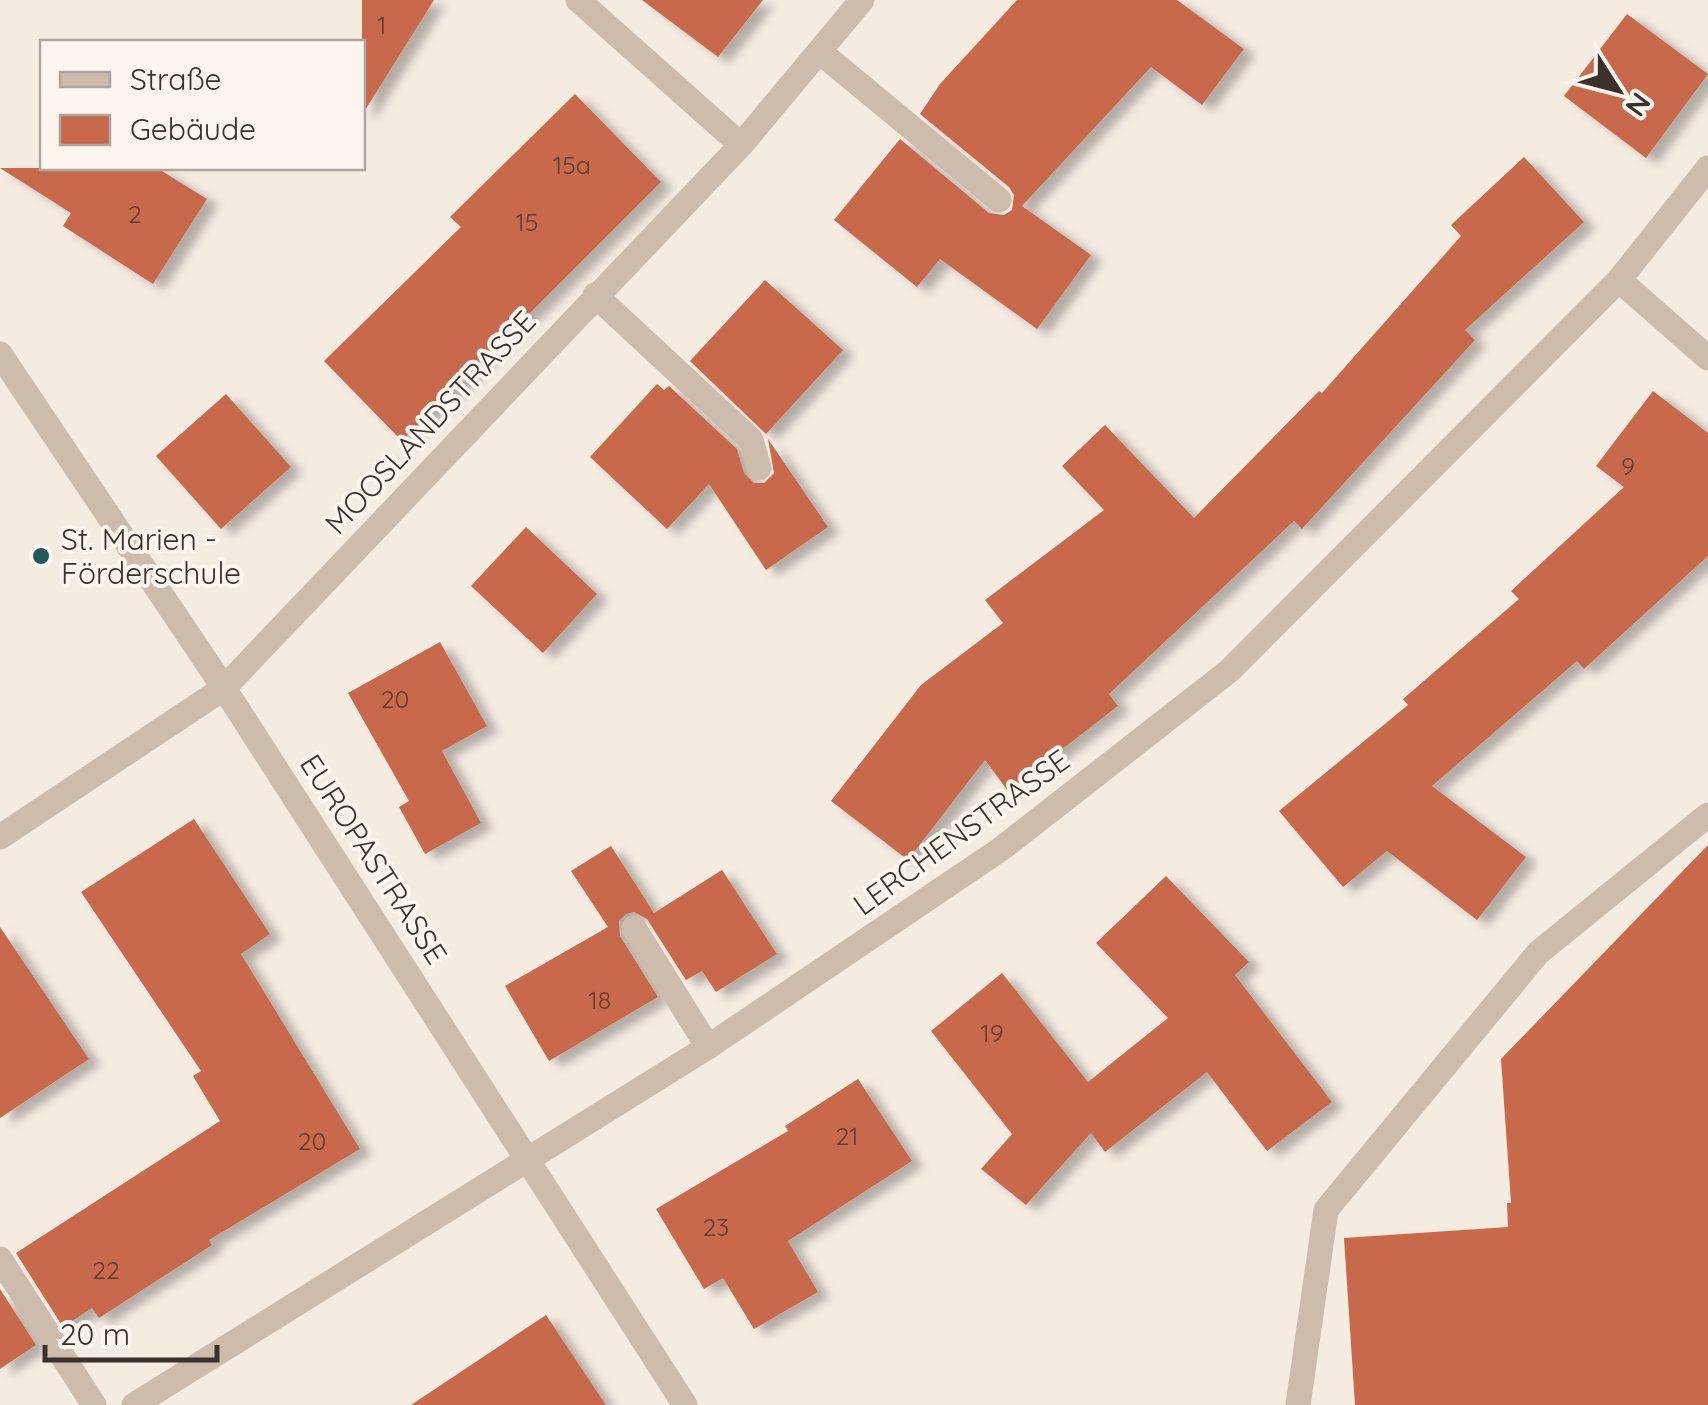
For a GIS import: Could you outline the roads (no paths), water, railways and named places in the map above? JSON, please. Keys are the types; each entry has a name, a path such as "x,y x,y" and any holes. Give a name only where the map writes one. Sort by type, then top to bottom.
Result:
{"street":[{"path":"578,0 741,145"},
{"name":"MOOSLANDSTRASSE","path":"0,837 224,688 741,145 862,0"},
{"path":"820,52 999,200"},
{"name":"LERCHENSTRASSE","path":"134,1405 708,1047 1001,850 1228,671 1619,280 1708,168"},
{"path":"1619,280 1708,358"},
{"path":"595,296 751,440 759,468"},
{"name":"EUROPASTRASSE","path":"0,354 224,688 685,1405"},
{"path":"1298,1405 1326,1210 1538,954 1708,815"},
{"path":"634,928 708,1047"},
{"path":"0,1260 94,1405"}],"place":[{"name":"St. Marien - Förderschule","path":"41,556"}]}
